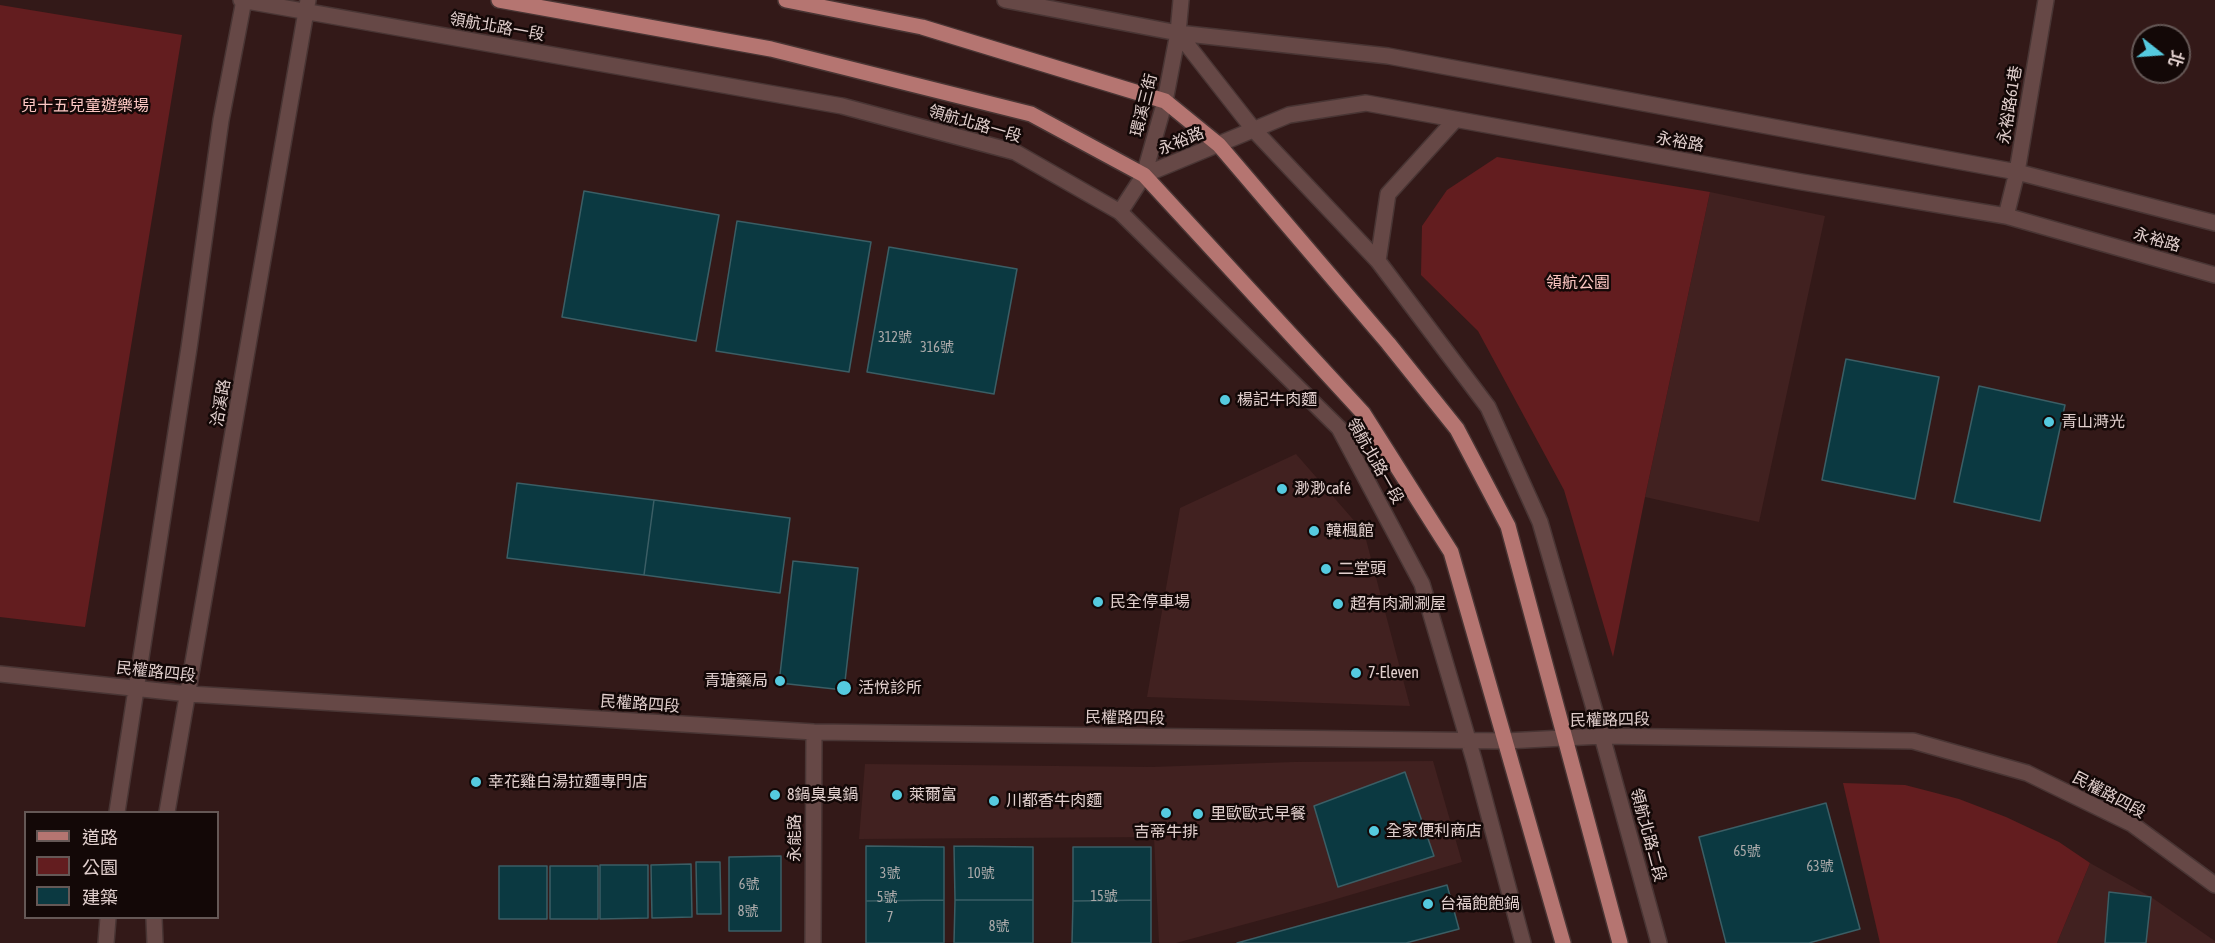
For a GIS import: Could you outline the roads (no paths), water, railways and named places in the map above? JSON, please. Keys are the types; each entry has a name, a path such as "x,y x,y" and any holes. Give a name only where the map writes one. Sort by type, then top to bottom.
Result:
{"main road":[{"name":"領航北路一段","path":"499,0 771,49 1031,114 1144,175 1363,414 1451,552 1506,741"},
{"path":"786,0 922,27 1165,101 1219,145 1388,343 1457,429 1508,526 1620,943"},
{"path":"1506,741 1563,943"}],"street":[{"path":"117,811 189,348 221,120 243,0"},
{"name":"領航北路一段","path":"243,0 307,6 842,106 1015,152 1120,212 1339,429 1422,584 1468,740"},
{"path":"1005,0 1179,33 1254,130 1378,261 1488,406 1540,522 1602,736"},
{"name":"環溪三街","path":"1120,212 1144,175 1165,101 1179,33 1181,0"},
{"name":"永裕路61巷","path":"2006,216 2017,172 2046,0"},
{"name":"洽溪路","path":"167,811 307,6"},
{"name":"永裕路","path":"1179,33 1388,56 2017,172 2215,223"},
{"name":"永裕路","path":"1144,175 1289,115 1366,103 1802,182 2006,216 2215,275"},
{"path":"1378,261 1388,194 1455,120"},
{"name":"民權路四段","path":"0,674 189,694 814,732 1506,741 1602,736 1913,741 2027,773 2132,824 2215,885"},
{"name":"永能路","path":"813,943 814,732"},
{"name":"領航北路二段","path":"1602,736 1659,943"},
{"path":"1468,740 1523,943"},
{"path":"106,943 108,919"},
{"path":"154,919 155,943"}],"place":[{"name":"楊記牛肉麵","path":"1225,400"},
{"name":"青山溡光","path":"2049,422"},
{"name":"渺渺café","path":"1282,489"},
{"name":"韓楓館","path":"1314,531"},
{"name":"二堂頭","path":"1326,569"},
{"name":"民全停車場","path":"1098,602"},
{"name":"超有肉涮涮屋","path":"1338,604"},
{"name":"7-Eleven","path":"1356,673"},
{"name":"青瑭藥局","path":"780,681"},
{"name":"活悅診所","path":"844,688"},
{"name":"幸花雞白湯拉麵專門店","path":"476,782"},
{"name":"8鍋臭臭鍋","path":"775,795"},
{"name":"萊爾富","path":"897,795"},
{"name":"川都香牛肉麵","path":"994,801"},
{"name":"吉蒂牛排","path":"1166,813"},
{"name":"里歐歐式早餐","path":"1198,814"},
{"name":"全家便利商店","path":"1374,831"},
{"name":"台福飽飽鍋","path":"1428,904"}],"park label":[{"name":"兒十五兒童遊樂場","path":"85,106"},
{"name":"領航公園","path":"1578,283"}]}
